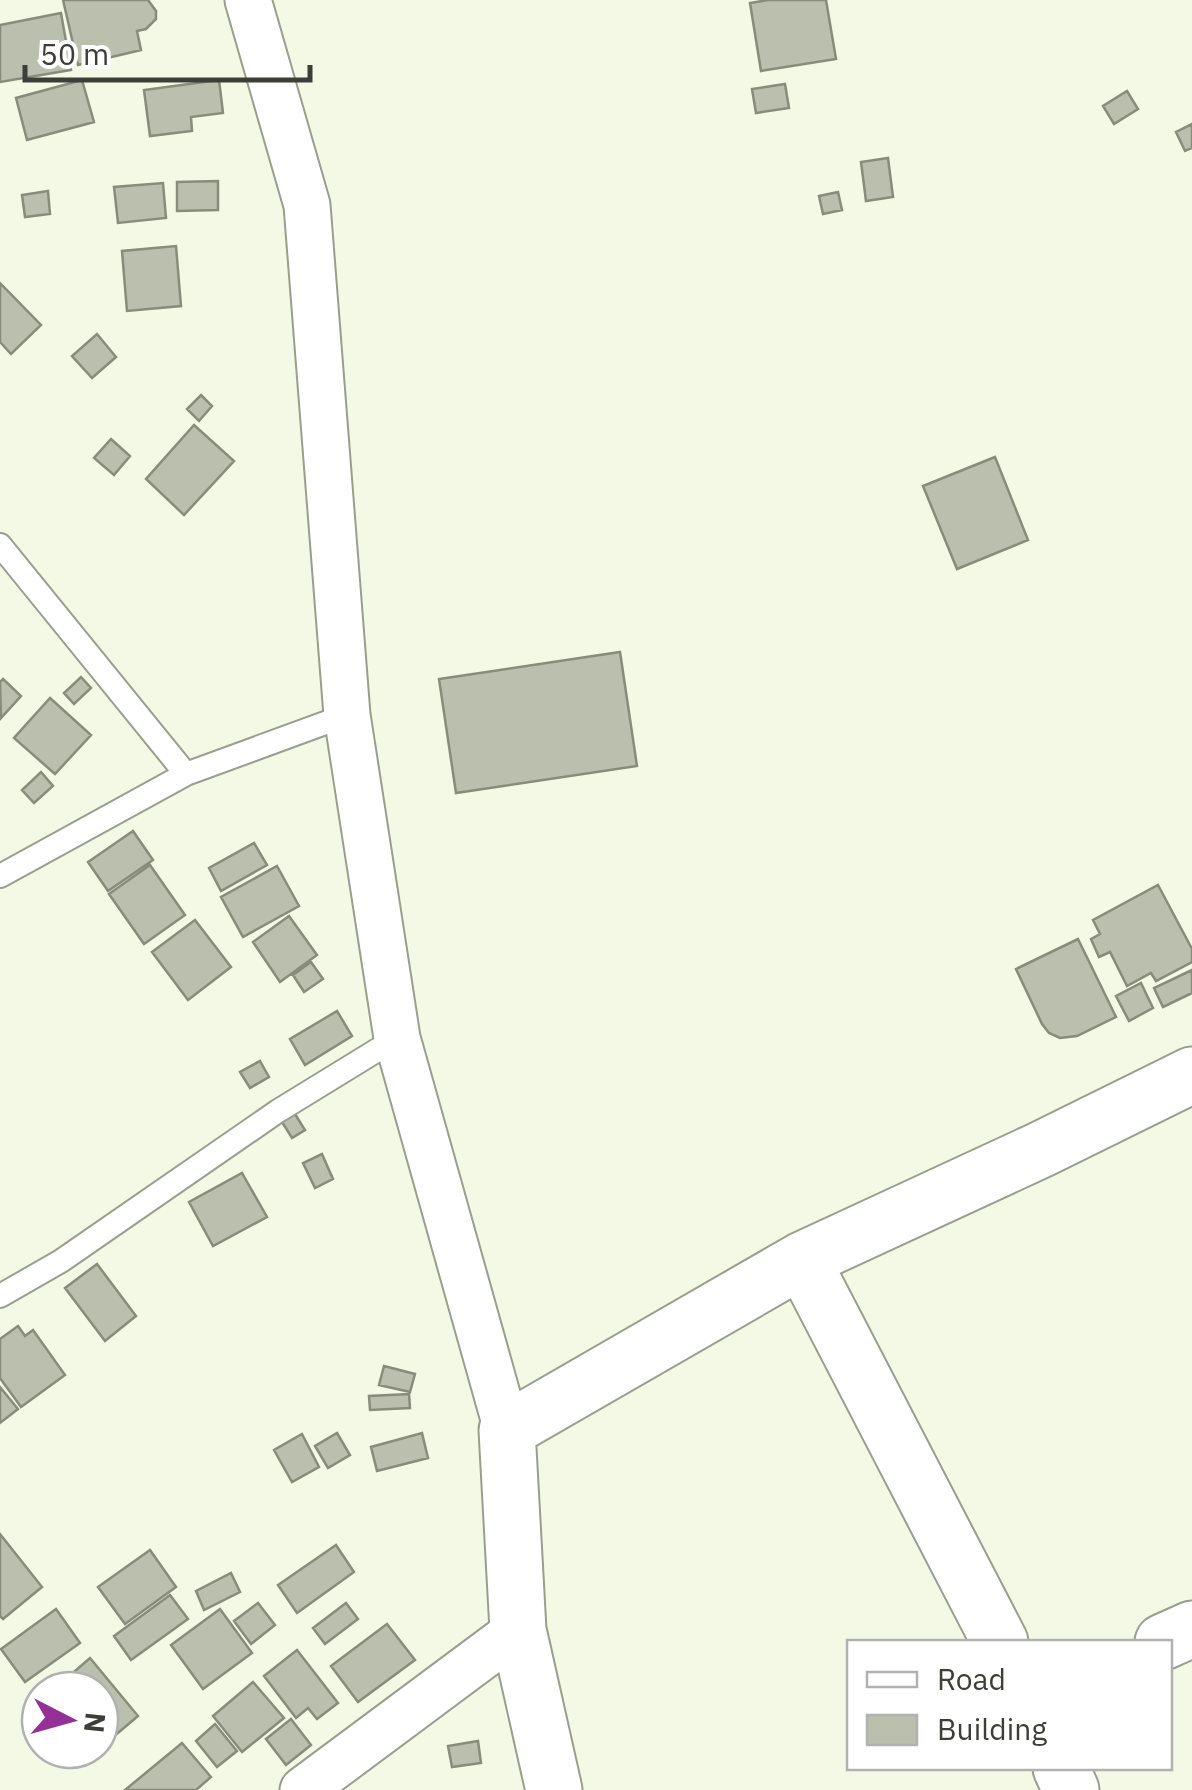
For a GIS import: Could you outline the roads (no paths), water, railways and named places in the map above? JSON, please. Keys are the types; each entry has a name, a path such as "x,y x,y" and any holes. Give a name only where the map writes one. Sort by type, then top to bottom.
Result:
{"street":[{"path":"248,0 308,205 348,715 397,1038 507,1430 518,1630 554,1790"},
{"path":"507,1430 802,1260 1040,1150 1192,1074"},
{"path":"802,1260 999,1640"},
{"path":"1168,1640 1192,1629"},
{"path":"302,1790 518,1630"}],"lane":[{"path":"0,545 186,774"},
{"path":"0,876 186,774 348,715"},
{"path":"0,1296 61,1261 278,1112 397,1038"}]}
